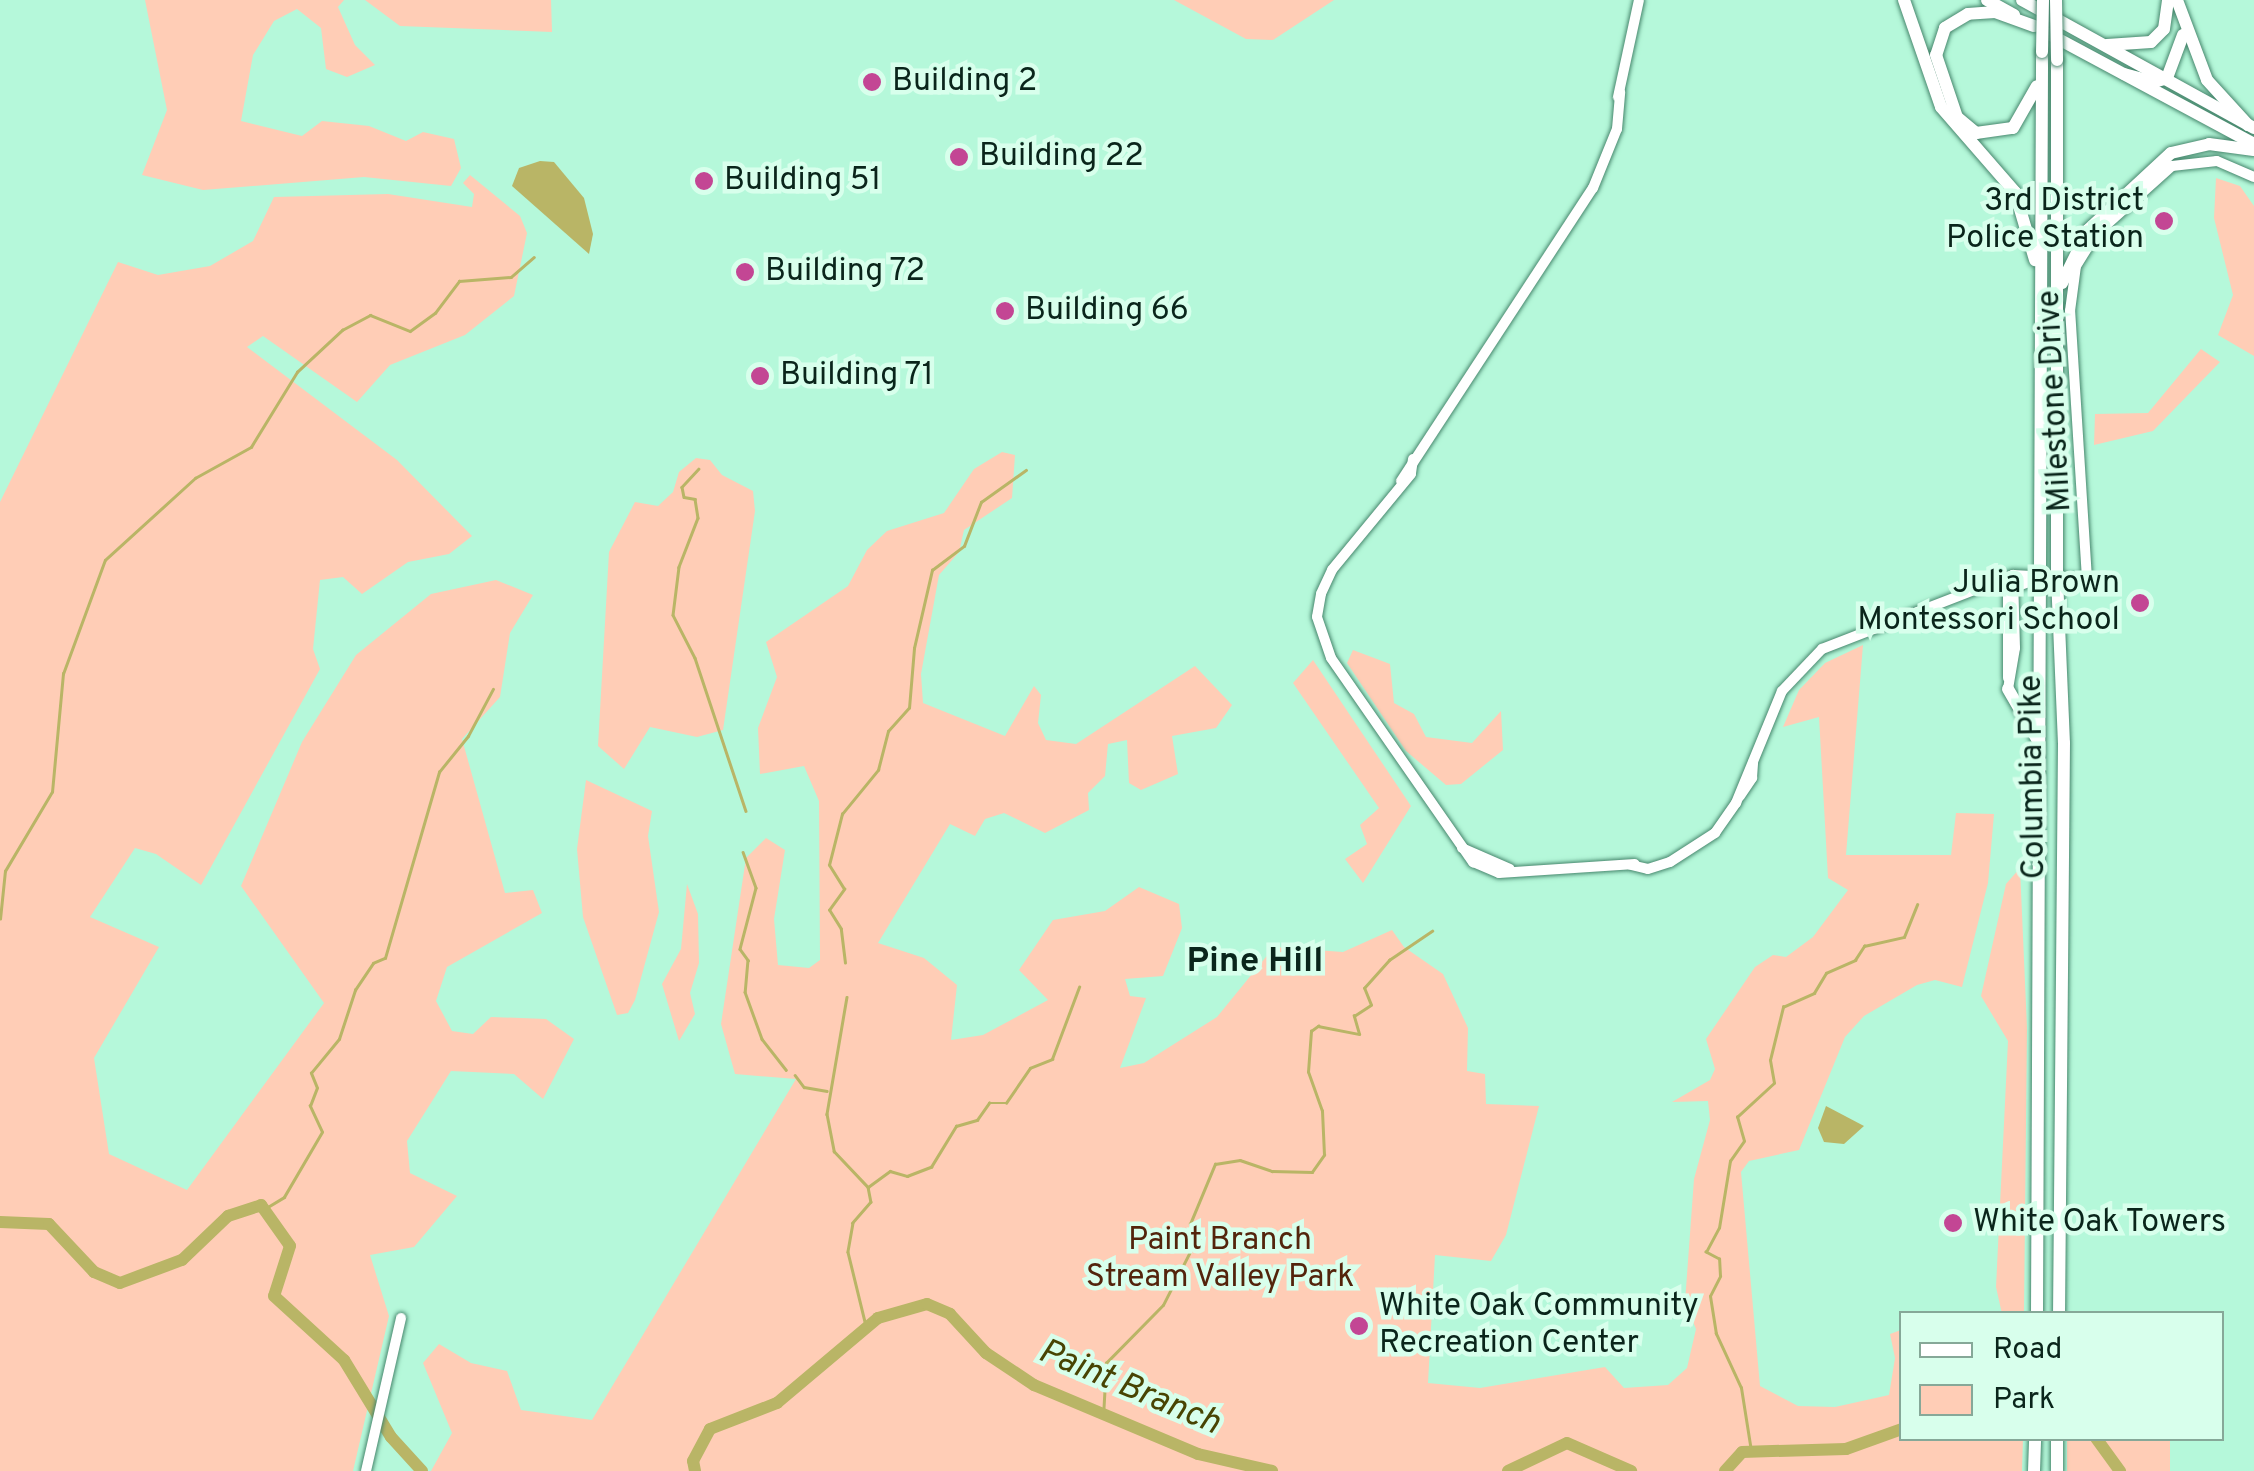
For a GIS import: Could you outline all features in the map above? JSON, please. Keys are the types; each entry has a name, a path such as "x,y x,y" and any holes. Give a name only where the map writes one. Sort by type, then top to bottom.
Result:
{"main road":[{"path":"1904,0 1941,107 2015,192 2033,246 2042,311"},
{"path":"1987,0 2212,122 2253,137"},
{"path":"2022,0 2167,78 2253,137"},
{"name":"Columbia Pike","path":"2043,0 2058,300 2057,577 2063,715 2059,1311"},
{"name":"Columbia Pike","path":"2037,1311 2042,311 2047,58 2056,0"},
{"path":"2107,45 2151,42 2164,29 2168,0"},
{"path":"2176,0 2207,80 2253,137"},
{"path":"2034,26 1986,11 1960,17 1940,37 1938,68 1957,117 1976,132 1992,134 2024,117 2047,58"},
{"path":"2124,74 2154,82 2167,78 2184,42 2183,23"},
{"path":"2058,300 2074,249 2149,169 2196,146 2253,137"},
{"path":"2012,693 2040,713 2063,715"},
{"path":"2012,693 2041,751"},
{"path":"2034,1470 2035,1441"},
{"path":"2056,1470 2057,1441"}],"street":[{"path":"1638,1 1606,156 1523,290 1521,305 1508,315 1412,459 1410,474 1332,570 1318,618 1331,658 1461,848 1492,871 1660,864 1715,833 1750,784 1753,761 1782,691 1810,657 2012,581 2057,577"},
{"name":"Milestone Drive","path":"2057,577 2086,579 2070,311 2076,266 2096,235 2172,166 2217,161 2254,177"},
{"path":"2012,581 2012,693"},
{"path":"366,1471 401,1318"}],"green space":[{"path":"145,0 344,0 338,7 355,45 375,65 347,77 326,69 321,28 297,9 274,21 253,55 241,121 302,136 322,121 369,126 406,141 423,132 454,139 461,168 451,186 364,177 203,190 142,175 167,110"},
{"path":"365,0 551,0 552,32 400,26"},
{"path":"1174,0 1334,0 1273,40 1246,39"},
{"path":"470,175 520,216 527,233 514,296 465,335 390,365 357,402 263,336 247,347 397,460 472,536 449,554 408,562 362,594 343,577 320,580 313,649 320,669 201,885 156,854 135,848 90,917 159,947 94,1058 109,1154 187,1190 324,1003 241,886 302,742 356,655 431,594 496,580 533,595 510,633 500,697 462,739 505,893 533,890 542,913 447,967 436,1001 452,1031 473,1034 491,1017 546,1019 574,1039 543,1099 514,1074 451,1071 407,1141 410,1173 457,1196 414,1247 370,1255 389,1316 353,1471 0,1471 0,502 118,262 158,275 210,266 253,241 274,197 388,194 472,207 474,194 463,183"},
{"path":"2216,178 2240,186 2254,206 2254,356 2218,335 2233,295 2214,218"},
{"path":"2201,349 2220,362 2153,431 2094,445 2095,414 2148,413"},
{"name":"Paint Branch Stream Valley Park","path":"1002,452 1015,455 1012,498 964,530 959,552 939,575 921,674 923,703 1005,736 1034,686 1041,695 1038,723 1046,740 1076,744 1195,666 1232,705 1216,728 1172,736 1178,774 1141,790 1129,783 1127,740 1108,744 1105,776 1088,793 1089,810 1045,833 1004,813 985,819 975,836 950,824 878,943 924,958 957,985 951,1040 983,1035 1048,1000 1019,970 1053,920 1105,911 1139,887 1179,904 1182,928 1163,976 1125,979 1130,996 1146,998 1120,1068 1144,1063 1217,1017 1274,947 1343,952 1392,930 1404,947 1443,974 1468,1028 1467,1071 1485,1074 1486,1104 1539,1106 1506,1235 1491,1261 1435,1255 1428,1383 1480,1388 1605,1367 1624,1388 1668,1385 1687,1368 1696,1329 1685,1302 1694,1179 1710,1120 1708,1101 1672,1102 1710,1080 1715,1069 1706,1039 1755,967 1773,955 1786,957 1813,937 1848,890 1828,878 1819,717 1783,727 1799,690 1825,663 1863,645 1846,855 1951,855 1956,813 1994,814 1988,883 1962,987 1935,980 1917,985 1864,1016 1845,1037 1799,1150 1749,1161 1741,1172 1760,1386 1798,1406 1835,1407 1889,1395 1895,1358 1890,1334 1899,1331 1899,1441 2023,1441 2022,1471 431,1471 452,1433 423,1363 439,1344 471,1363 507,1371 521,1410 592,1420 796,1079 735,1074 721,1024 746,858 766,838 785,850 774,919 778,965 809,968 820,960 819,801 804,766 760,774 758,728 777,677 766,642 848,586 867,550 887,531 944,513 974,469"},
{"path":"696,458 710,460 722,475 753,491 755,511 723,730 697,737 650,727 624,769 598,746 609,552 635,502 658,506 673,492 679,472"},
{"path":"1353,650 1390,664 1394,703 1414,714 1426,737 1472,743 1501,711 1503,750 1461,784 1446,785 1406,751 1347,663"},
{"path":"1313,660 1411,806 1363,883 1345,859 1367,844 1360,825 1379,808 1293,683"},
{"path":"586,780 652,811 648,836 659,912 635,1000 628,1013 617,1015 583,917 577,849"},
{"path":"2020,868 2027,1028 2024,1311 2001,1311 1996,1287 2008,1041 1981,996 2006,884"},
{"path":"687,884 698,914 699,963 690,993 695,1014 679,1041 662,984 681,949"},
{"path":"2067,1441 2170,1441 2170,1471 2067,1471"}],"shaded area":[{"path":"540,161 554,162 584,198 593,234 589,254 512,186 519,168"},
{"path":"1826,1106 1864,1126 1844,1144 1824,1142 1818,1128"}],"waterway":[{"path":"0,919 5,871 52,792 63,674 105,560 195,478 251,447 297,372 342,330 370,315 410,331 435,313 459,281 511,277 534,257"},
{"path":"699,469 682,487 684,497 695,499 698,518 679,567 673,615 695,658 746,811"},
{"path":"845,963 841,929 829,910 844,889 829,865 842,814 878,770 888,731 909,708 914,648 932,570 964,546 981,502 1026,470"},
{"path":"266,1208 284,1197 322,1132 310,1106 317,1088 311,1073 339,1039 355,990 373,963 385,958 439,772 468,736 493,689"},
{"path":"743,852 756,888 740,949 748,960 745,992 762,1039 786,1070"},
{"path":"1751,1451 1741,1388 1716,1334 1710,1296 1720,1276 1719,1259 1706,1252 1719,1228 1730,1161 1744,1141 1737,1117 1774,1083 1770,1060 1783,1007 1814,993 1826,973 1855,960 1864,946 1904,937 1917,904"},
{"path":"1103,1417 1106,1363 1163,1305 1196,1240 1190,1224 1215,1164 1240,1160 1272,1171 1312,1172 1324,1155 1322,1111 1308,1072 1311,1031 1318,1026 1359,1034 1354,1016 1371,1005 1364,988 1389,960 1432,931"},
{"path":"868,1187 890,1171 907,1176 931,1167 956,1126 977,1120 989,1103 1006,1103 1030,1068 1052,1059 1079,987"},
{"path":"847,997 827,1114 834,1151 868,1187 871,1202 853,1223 848,1252 866,1326"},
{"path":"795,1075 804,1087 827,1091"},
{"name":"Paint Branch","path":"0,1222 49,1224 94,1272 120,1283 182,1260 228,1216 261,1205 290,1246 274,1296 344,1360 391,1437 422,1471"},
{"name":"Paint Branch","path":"695,1471 693,1461 710,1429 777,1403 878,1318 927,1304 950,1314 986,1353 1034,1385 1198,1454 1272,1471"},
{"name":"Paint Branch","path":"1725,1471 1742,1452 1846,1449 1899,1430"},
{"name":"Paint Branch","path":"2098,1441 2120,1471"},
{"name":"Paint Branch","path":"1508,1471 1567,1443 1631,1471"}],"place":[{"name":"Building 2","path":"872,82"},
{"name":"Building 22","path":"959,157"},
{"name":"Building 51","path":"704,181"},
{"name":"3rd District Police Station","path":"2164,221"},
{"name":"Building 72","path":"745,272"},
{"name":"Building 66","path":"1005,311"},
{"name":"Building 71","path":"760,376"},
{"name":"Julia Brown Montessori School","path":"2140,603"},
{"name":"White Oak Towers","path":"1953,1223"},
{"name":"White Oak Community Recreation Center","path":"1359,1326"}],"district":[{"name":"Pine Hill","path":"1255,962"}]}
